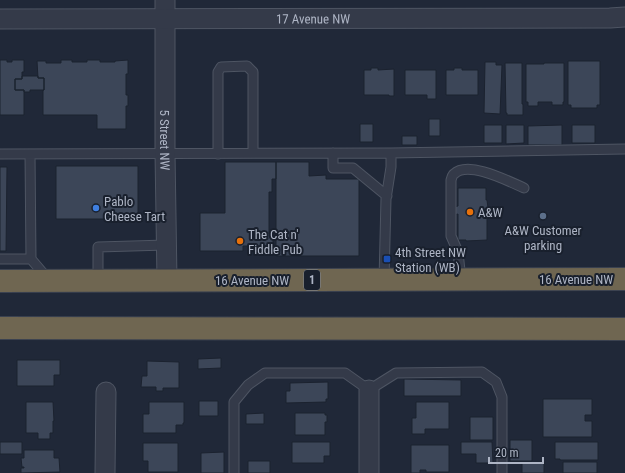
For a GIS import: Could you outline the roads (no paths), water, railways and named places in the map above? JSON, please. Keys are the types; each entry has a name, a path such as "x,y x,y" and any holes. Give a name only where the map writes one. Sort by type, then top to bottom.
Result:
{"highway":[{"name":"16 Avenue NW","path":"0,281 625,279"},
{"path":"0,328 625,329"}],"street":[{"name":"17 Avenue NW","path":"0,19 165,9 610,18 625,17"},
{"name":"5 Street NW","path":"165,9 167,280"},
{"path":"369,390 369,473"},
{"path":"105,473 106,392"}],"lane":[{"path":"218,154 218,72 221,67 247,66 253,72 253,153"},
{"path":"0,154 391,153 625,149"},
{"path":"333,153 333,168 353,168 387,196"},
{"path":"384,280 387,196 391,167 391,153"},
{"path":"30,154 31,259 49,280"},
{"path":"461,280 458,252 451,236 451,180 454,174 462,170 478,170 494,174 524,188"},
{"path":"98,281 98,247 166,245"},
{"path":"0,258 31,259"},
{"path":"234,473 234,402 248,385 265,372 345,373 369,390 396,373 482,372 496,382 502,397 502,473"}],"place":[{"name":"Pablo Cheese Tart","path":"96,208"},
{"name":"A&W","path":"470,212"},
{"name":"A&W Customer parking","path":"543,216"},
{"name":"The Cat n' Fiddle Pub","path":"240,241"},
{"name":"4th Street NW Station (WB)","path":"387,259"}]}
